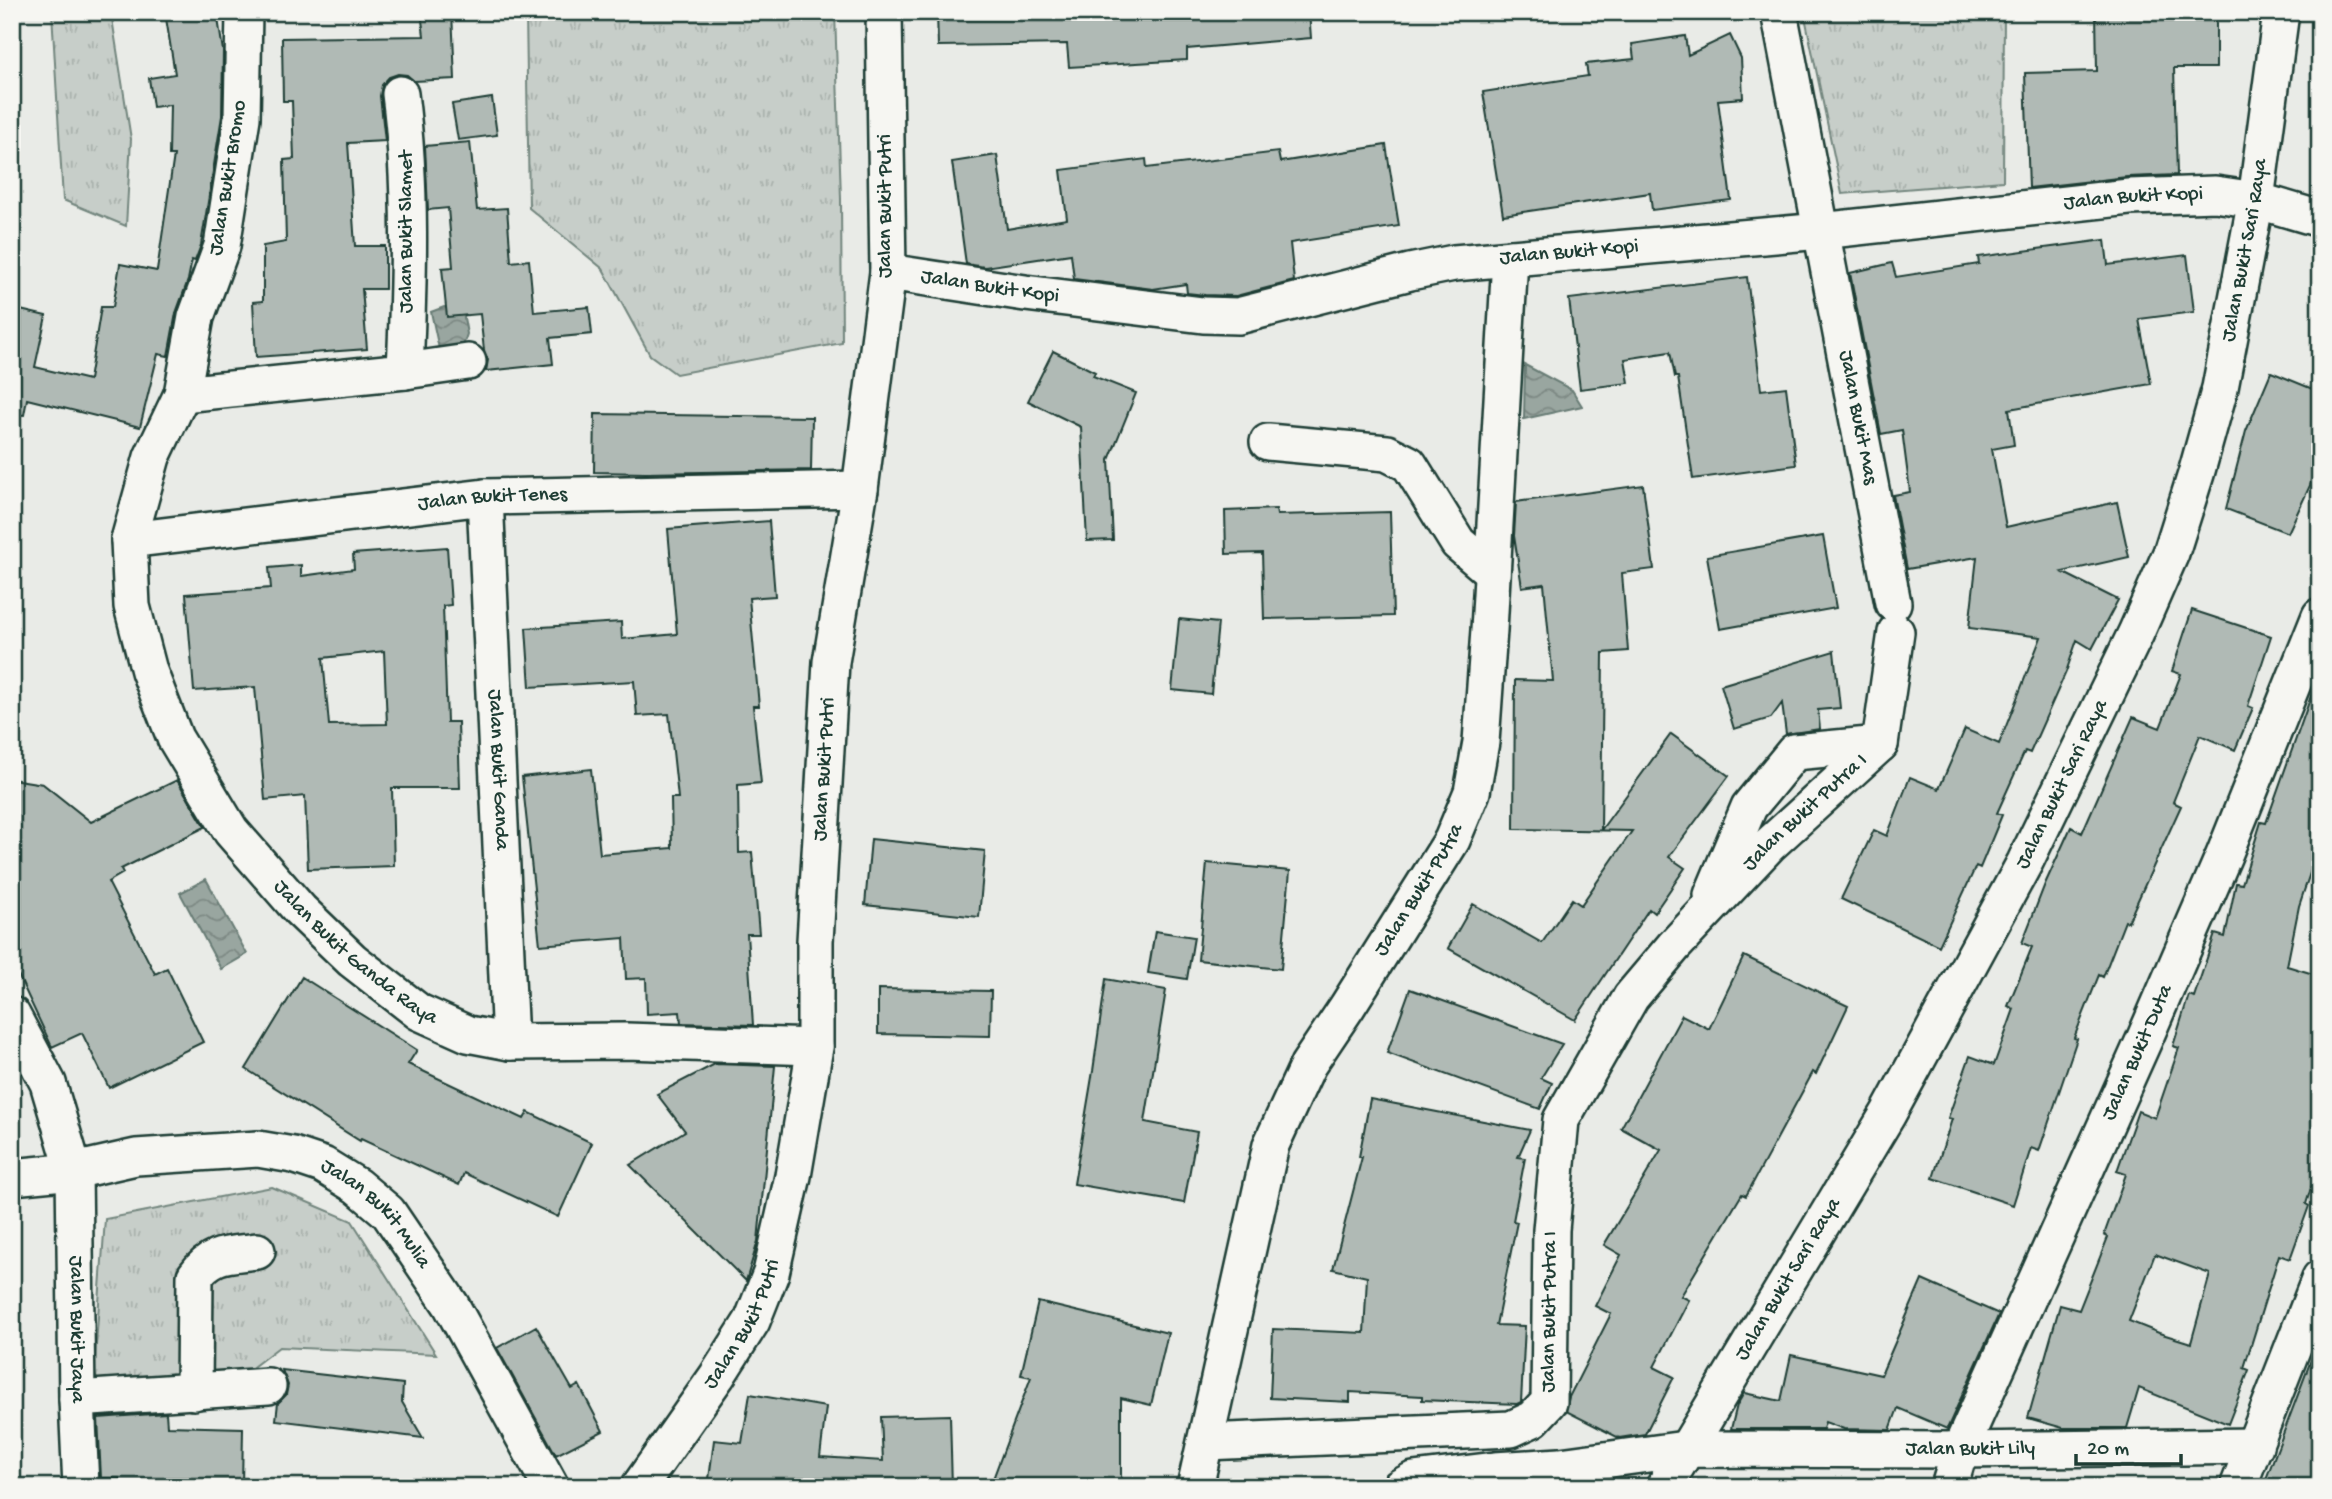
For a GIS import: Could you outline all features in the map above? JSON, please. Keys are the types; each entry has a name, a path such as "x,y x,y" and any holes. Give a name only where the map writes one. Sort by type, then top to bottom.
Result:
{"street":[{"name":"Jalan Bukit Bromo","path":"129,540 152,457 182,394 196,317 222,246 242,118 244,12"},
{"name":"Jalan Bukit Putri","path":"639,1487 752,1321 771,1273 793,1176 815,1047 815,941 831,662 860,489 888,272 884,12"},
{"name":"Jalan Bukit Mas","path":"1779,12 1894,617"},
{"name":"Jalan Bukit Sari Raya","path":"1664,1487 1894,1102 2025,862 2136,633 2171,553 2220,388 2256,200 2281,12"},
{"name":"Jalan Bukit Slamet","path":"400,93 406,140 408,235 405,371"},
{"name":"Jalan Bukit Kopi","path":"888,272 1203,316 1238,316 1454,263 1821,231 2129,197 2215,194 2256,200 2320,219"},
{"name":"Jalan Bukit Putra","path":"1195,1487 1271,1145 1308,1065 1452,840 1472,792 1481,742 1510,258"},
{"path":"182,394 468,362"},
{"path":"1268,442 1387,453 1409,464 1458,543 1492,572"},
{"name":"Jalan Bukit Tenes","path":"129,540 485,497 860,489"},
{"name":"Jalan Bukit Ganda","path":"485,497 510,1042"},
{"name":"Jalan Bukit Ganda Raya","path":"129,540 132,606 149,671 175,738 231,831 300,910 352,960 419,1012 468,1034 510,1042 626,1041 815,1047"},
{"name":"Jalan Bukit Duta","path":"1949,1487 1961,1450 2192,929 2320,616"},
{"name":"Jalan Bukit Putra I","path":"1206,1442 1511,1429 1533,1419 1549,1402 1551,1230 1561,1120 1631,998 1769,845 1880,744 1894,617"},
{"name":"Jalan Bukit Putra I","path":"1704,915 1748,807 1794,752 1880,744"},
{"name":"Jalan Bukit Jaya","path":"12,1015 48,1083 74,1171 81,1487"},
{"name":"Jalan Bukit Mulia","path":"12,1177 74,1171 136,1157 258,1149 293,1155 323,1165 357,1186 388,1213 450,1305 551,1487"},
{"path":"194,1392 195,1276 212,1258 257,1251"},
{"path":"2238,1487 2320,1278"},
{"path":"78,1399 268,1386"},
{"name":"Jalan Bukit Lily","path":"1400,1487 1413,1480 1495,1470 1560,1466 1685,1449 1961,1450 2255,1446"}],"green space":[{"path":"52,12 111,12 131,139 126,226 63,200"},
{"path":"526,12 835,12 842,343 676,374 650,355 603,269 529,208"},
{"path":"1804,12 2004,12 2003,181 1842,194"},
{"path":"272,1187 352,1221 436,1354 279,1347 245,1373 102,1388 94,1373 105,1219"}],"water":[{"path":"444,307 463,312 467,334 462,349 439,349 431,312"},
{"path":"1525,365 1572,390 1582,406 1524,419"},
{"path":"206,879 247,954 221,969 180,893"}],"building":[{"path":"165,12 217,12 223,51 222,116 201,245 195,261 192,260 176,313 168,356 158,354 140,427 27,399 24,415 12,414 12,308 46,316 35,367 89,380 101,307 113,307 120,264 157,271 174,155 169,155 170,105 153,107 149,78 175,74"},
{"path":"421,12 452,12 455,79 414,81 407,75 398,74 389,77 382,85 380,96 385,141 348,143 355,246 385,246 385,289 362,289 367,349 256,357 253,302 263,301 263,246 286,242 284,160 294,159 292,101 283,101 282,38 424,36"},
{"path":"937,12 1309,12 1311,38 1187,49 1187,60 1069,67 1067,44 938,46"},
{"path":"2096,12 2216,12 2216,68 2174,68 2177,175 2127,177 2029,188 2025,73 2097,71"},
{"path":"1730,35 1741,58 1743,98 1718,100 1731,200 1652,210 1650,193 1503,215 1483,92 1588,76 1586,64 1634,59 1632,44 1685,36 1688,55"},
{"path":"492,98 497,135 458,140 452,104"},
{"path":"470,142 477,210 507,208 511,262 529,260 534,312 589,307 592,334 550,338 553,364 486,371 488,360 484,350 480,314 447,317 442,268 453,267 448,208 428,210 425,146"},
{"path":"1386,145 1399,226 1290,243 1294,281 1236,296 1205,295 1187,293 1186,284 1153,289 1074,279 1071,254 985,267 966,264 952,162 997,155 1007,229 1067,219 1061,170 1146,159 1147,168 1278,152 1280,162"},
{"path":"2105,240 2108,265 2187,255 2194,312 2139,319 2151,384 2009,409 2014,445 1992,449 2006,527 2117,502 2129,557 2062,572 2118,600 2092,649 2077,640 2066,672 2030,753 2025,751 1997,813 2002,815 1980,868 1976,866 1939,946 1841,899 1874,830 1887,836 1910,777 1939,789 1965,729 1999,744 2041,637 1969,628 1977,557 1907,569 1893,495 1910,492 1902,430 1881,434 1850,273 1892,263 1896,277 1979,264 1978,257"},
{"path":"1747,277 1761,390 1786,387 1796,465 1693,479 1678,377 1675,377 1670,352 1625,359 1629,383 1580,389 1569,299"},
{"path":"1053,351 1095,372 1093,376 1136,393 1109,460 1113,540 1087,541 1081,427 1028,401"},
{"path":"2271,372 2320,392 2320,464 2288,533 2226,509 2246,431"},
{"path":"595,414 812,417 811,470 594,472"},
{"path":"1643,485 1654,569 1622,573 1628,651 1603,653 1601,830 1671,734 1729,776 1669,857 1685,868 1654,913 1649,909 1575,1020 1448,948 1473,904 1542,943 1572,899 1581,905 1632,831 1514,829 1515,680 1553,681 1544,584 1522,587 1514,536 1516,502"},
{"path":"1276,509 1277,515 1390,512 1393,616 1264,619 1262,553 1226,554 1225,511"},
{"path":"769,521 775,596 749,598 759,706 753,706 761,783 738,785 739,853 752,852 759,934 747,934 753,1025 681,1023 680,1012 647,1014 646,978 626,979 624,938 540,945 522,777 591,769 600,854 672,848 671,798 678,798 669,714 637,716 634,681 530,687 526,628 621,622 622,639 677,634 668,529"},
{"path":"1823,536 1836,608 1720,629 1707,556"},
{"path":"447,547 451,605 443,606 447,722 458,722 460,788 392,788 394,866 308,869 305,796 265,800 255,687 194,691 186,594 271,588 269,568 301,565 301,576 354,569 353,554","holes":["384,651 387,724 329,725 323,658"]},
{"path":"2192,610 2271,636 2248,706 2253,708 2235,750 2200,735 2173,802 2181,806 2128,922 2125,921 2103,977 2099,975 2074,1038 2077,1039 2039,1151 2031,1148 2013,1205 1933,1178 1952,1119 1948,1118 1970,1056 1994,1065 2014,1009 2008,1006 2032,947 2022,943 2045,884 2071,827 2082,833 2133,717 2160,728 2181,674 2172,671"},
{"path":"1179,619 1218,623 1211,694 1172,690"},
{"path":"1834,651 1840,708 1818,710 1820,729 1786,734 1782,703 1771,718 1734,729 1721,685"},
{"path":"2315,685 2320,686 2320,843 2299,906 2287,966 2320,976 2320,1159 2306,1204 2309,1206 2290,1259 2279,1255 2244,1368 2249,1370 2228,1424 2139,1388 2127,1428 2063,1428 2028,1418 2060,1305 2079,1310 2108,1237 2104,1235 2126,1174 2117,1171 2138,1111 2155,1118 2179,1048 2173,1046 2189,995 2194,997 2215,934 2225,937 2236,883 2242,884 2261,822 2266,823","holes":["2155,1254 2210,1274 2191,1343 2129,1321"]},
{"path":"12,779 43,784 91,822 177,780 205,827 121,869 123,873 108,882 155,974 167,968 203,1042 109,1088 82,1033 52,1047 12,962"},
{"path":"871,839 985,851 979,917 865,905"},
{"path":"1207,863 1290,871 1281,969 1198,960"},
{"path":"1155,931 1194,937 1187,979 1148,973"},
{"path":"1744,956 1848,1006 1816,1074 1813,1072 1746,1196 1742,1194 1681,1296 1689,1300 1654,1367 1674,1377 1645,1434 1619,1438 1566,1411 1569,1397 1611,1314 1595,1306 1621,1255 1604,1245 1661,1150 1621,1128 1682,1015 1709,1029"},
{"path":"302,977 417,1050 408,1064 524,1119 528,1112 592,1143 558,1217 464,1173 459,1185 361,1139 360,1141 246,1069"},
{"path":"1106,979 1166,990 1145,1122 1197,1132 1184,1203 1074,1184"},
{"path":"878,989 991,991 990,1036 878,1034"},
{"path":"1410,989 1562,1044 1541,1078 1552,1083 1540,1109 1387,1053"},
{"path":"715,1064 775,1066 758,1241 746,1281 630,1165 685,1131 657,1094"},
{"path":"1370,1099 1530,1130 1518,1157 1525,1158 1513,1221 1517,1222 1496,1325 1525,1326 1521,1402 1517,1404 1422,1400 1422,1396 1350,1392 1350,1402 1270,1398 1273,1329 1364,1333 1367,1277 1333,1269 1362,1157 1359,1157"},
{"path":"1922,1280 1999,1314 1947,1429 1898,1408 1890,1430 1844,1429 1825,1422 1823,1429 1731,1429 1737,1405 1744,1393 1781,1401 1791,1355 1881,1375"},
{"path":"1038,1302 1168,1333 1151,1405 1121,1398 1121,1487 990,1487 1031,1377 1021,1375"},
{"path":"536,1326 572,1389 579,1385 603,1431 556,1455 497,1348"},
{"path":"2316,1347 2320,1347 2320,1487 2263,1487"},
{"path":"282,1370 403,1384 402,1402 423,1438 276,1420 278,1403 286,1395 288,1385"},
{"path":"750,1394 826,1407 820,1457 883,1461 881,1417 950,1415 952,1487 793,1487 759,1481 759,1485 709,1479 714,1440 742,1443"},
{"path":"166,1413 167,1426 243,1428 242,1487 119,1487 119,1478 101,1478 98,1418"}]}
